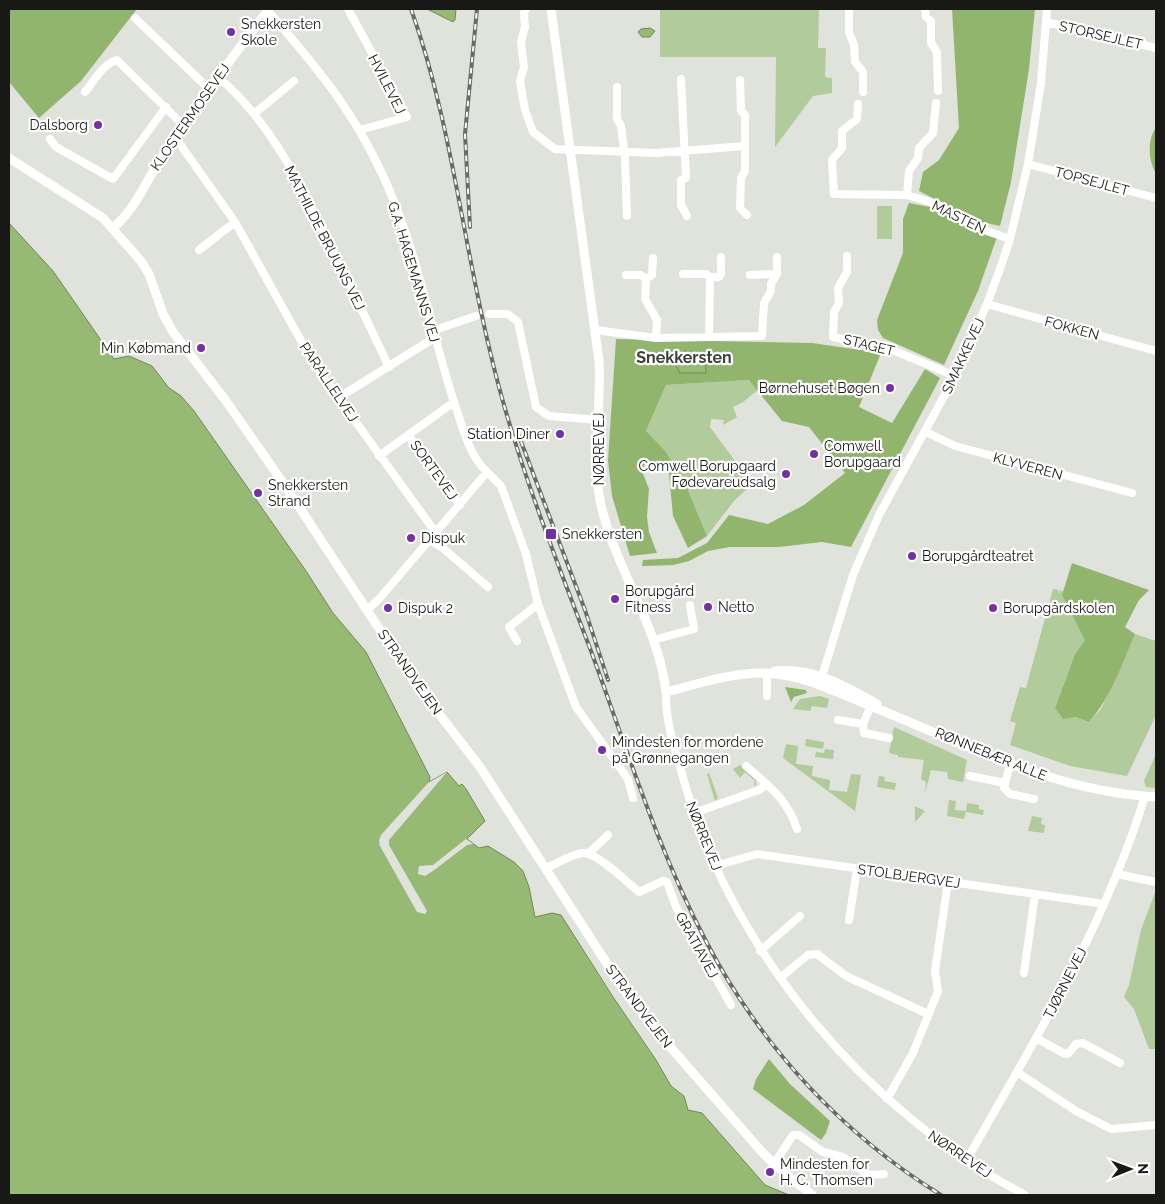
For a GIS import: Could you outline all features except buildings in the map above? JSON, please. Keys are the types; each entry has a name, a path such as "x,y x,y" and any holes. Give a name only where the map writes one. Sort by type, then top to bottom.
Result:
{"main road":[{"name":"NØRREVEJ","path":"551,9 595,330 600,383 596,467 602,511 620,562 653,640 666,692"},
{"name":"KLOSTERMOSEVEJ","path":"114,228 125,218 208,88 269,10"},
{"name":"STRANDVEJEN","path":"9,158 89,208 114,228 147,270 163,314 173,332 286,487 413,680 480,767 622,987 652,1026 774,1164 812,1195"},
{"name":"RØNNEBÆR ALLE","path":"666,692 737,676 767,674 776,670 787,670 821,681 1010,765 1084,787 1156,797"}],"street":[{"name":"HVILEVEJ","path":"348,9 406,117 360,130"},
{"path":"526,9 524,13 525,27 521,42 524,67 520,81 525,110 533,132 555,149 679,152 686,149 745,146"},
{"path":"848,9 849,32 854,45 855,62 863,72 863,92"},
{"path":"925,9 926,17 931,21 931,43 937,52 938,91"},
{"name":"SMAKKEVEJ","path":"821,681 862,554 878,515 926,432 955,376 987,304 1010,239 1028,164 1041,83 1047,9"},
{"name":"G.A. HAGEMANNS VEJ","path":"269,10 330,84 360,130 378,164 398,210 412,254 433,335 472,453 501,486 526,554 530,578 538,604 576,707 628,779 633,798"},
{"path":"135,18 208,88"},
{"name":"STORSEJLET","path":"1046,22 1156,48"},
{"path":"85,92 104,68 117,60 183,125"},
{"name":"MATHILDE BRUUNS VEJ","path":"218,77 254,114 273,140 311,206 389,367"},
{"path":"681,79 682,121 685,125 686,149 686,178 681,180 681,205 687,216"},
{"path":"740,80 741,111 745,116 745,172 741,178 740,208 747,215"},
{"path":"254,114 294,81"},
{"path":"617,87 617,119 621,126 627,216"},
{"path":"907,195 909,171 918,158 919,148 934,133 936,103"},
{"name":"MASTEN","path":"858,104 857,119 842,131 842,148 832,160 834,194 907,195 937,204 972,226 1010,239"},
{"path":"50,139 56,147 113,179 166,107"},
{"name":"PARALLELVEJ","path":"175,137 235,222 314,364 436,533"},
{"name":"TOPSEJLET","path":"1028,164 1156,198"},
{"path":"199,250 235,222"},
{"name":"STAGET","path":"847,256 847,272 838,288 839,303 834,312 833,336 890,349 955,376"},
{"path":"683,274 706,274 710,277 719,277 722,274 721,257"},
{"path":"595,330 656,338 762,336 764,303 772,291 774,278 777,274 777,257"},
{"path":"646,279 652,275 653,258"},
{"path":"750,274 770,274 774,278"},
{"path":"626,275 641,275 646,279"},
{"path":"709,336 710,277"},
{"path":"646,279 645,298 657,320 656,338"},
{"name":"FOKKEN","path":"987,304 1156,351"},
{"path":"489,314 508,314 518,322 536,407 549,416 598,420"},
{"path":"338,398 389,367 433,335 476,316"},
{"path":"379,456 454,402"},
{"name":"KLYVEREN","path":"926,432 955,446 1132,493"},
{"name":"SORTEVEJ","path":"408,435 460,505"},
{"path":"367,610 380,598 487,472"},
{"path":"430,540 444,549 488,587"},
{"path":"517,641 509,627 538,604"},
{"path":"653,640 694,630 690,605"},
{"path":"767,674 767,696"},
{"name":"NØRREVEJ","path":"666,692 672,735 694,813 715,866 760,951 780,978 852,1064 887,1099 966,1161 1025,1195"},
{"path":"871,704 863,724 864,733 888,738"},
{"path":"838,720 863,724"},
{"path":"1010,765 1004,788 1010,794 1034,799"},
{"path":"746,766 787,805 797,828"},
{"path":"970,776 1005,783"},
{"path":"694,813 759,790 767,784"},
{"name":"TJØRNEVEJ","path":"966,1161 1036,1038 1104,904 1117,874 1145,796"},
{"path":"546,868 582,853 588,854 608,835"},
{"name":"GRATIAVEJ","path":"588,854 616,872 639,892 663,881 667,882 676,907 731,1005"},
{"name":"STOLBJERGVEJ","path":"715,866 757,854 1104,904"},
{"path":"850,920 857,869"},
{"path":"1117,874 1156,882"},
{"path":"887,1099 913,1053 938,991 935,971 948,882"},
{"path":"1024,973 1035,894"},
{"path":"760,951 800,916"},
{"path":"780,978 808,955 817,954 846,976 928,1014"},
{"path":"1036,1038 1065,1054 1069,1053 1076,1044 1083,1043 1120,1063"},
{"path":"1017,1072 1076,1111 1111,1129 1156,1125"},
{"path":"774,1164 793,1135 799,1135 823,1152 843,1157 869,1175 884,1174"}],"shaded area":[{"path":"9,9 137,9 81,81 39,118 9,82"},
{"path":"427,9 456,9 455,20 453,22"},
{"path":"660,9 819,9 818,48 826,48 825,77 832,78 832,93 813,96 775,147 776,57 660,57"},
{"path":"952,9 1035,9 1029,69 1011,182 1000,226 977,221 919,191 923,172 939,160 959,128"},
{"path":"650,28 655,31 650,37 642,37 638,32 641,29"},
{"path":"1156,127 1156,174 1151,162 1150,144"},
{"path":"909,203 936,208 997,237 978,291 944,365 883,338 878,330 877,320 903,253 903,219"},
{"path":"877,206 892,206 892,239 877,239"},
{"path":"9,223 53,271 114,359 129,356 152,366 169,388 181,396 194,411 306,571 333,613 366,652 430,777 429,782 447,772 459,786 462,784 466,789 485,821 467,839 479,848 488,846 514,862 523,871 529,887 535,917 552,913 561,915 671,1086 684,1096 688,1110 702,1113 765,1185 789,1195 9,1195"},
{"path":"616,339 812,343 881,353 859,407 892,423 925,369 940,378 851,547 822,542 779,547 730,547 708,551 689,561 673,565 642,566 643,560 678,558 707,543 729,515 768,524 804,505 845,473 809,427 782,421 749,380 666,385 646,431 665,451 683,478 707,536 688,548 673,516 669,474 661,463 645,464 642,471 649,489 647,517 649,532 657,553 630,556 612,496 608,460"},
{"path":"705,360 706,373 680,373 676,365 677,362"},
{"path":"749,380 760,388 743,402 733,407 737,417 723,425 724,420 711,419 710,427 752,484 734,501 707,536 683,478 646,431 666,385"},
{"path":"1072,563 1149,590 1139,600 1125,627 1135,634 1104,702 1089,722 1076,717 1063,719 1055,708 1075,654 1085,640 1062,595"},
{"path":"1053,589 1058,590 1059,594 1060,590 1064,592 1063,597 1086,640 1075,654 1055,708 1089,722 1101,709 1135,634 1156,641 1156,715 1127,776 1070,766 1010,745 1016,723 1010,721 1020,687 1026,688"},
{"path":"785,687 806,690 807,693 794,697 791,702"},
{"path":"820,696 829,699 827,708 812,706 810,711 793,709 800,699"},
{"path":"894,727 967,760 963,782 948,779 947,772 931,770 925,793 926,782 921,779 924,760 898,757 898,755 889,753"},
{"path":"806,739 824,742 823,749 805,746"},
{"path":"786,744 798,746 796,764 813,766 812,776 830,780 829,790 847,792 851,774 861,775 855,811 783,758"},
{"path":"825,749 834,750 833,759 815,757 816,752 824,753"},
{"path":"1156,754 1156,788 1146,787 1144,781"},
{"path":"740,765 756,779 756,785 754,786 755,781 745,772 740,778 733,769"},
{"path":"709,773 718,798 715,801 707,774"},
{"path":"879,776 885,777 884,781 896,783 895,790 877,787"},
{"path":"949,800 956,801 955,810 966,811 967,803 979,805 979,809 984,810 983,815 966,812 964,819 947,816"},
{"path":"915,806 925,811 915,822"},
{"path":"1032,816 1042,818 1041,824 1045,825 1044,833 1028,831"},
{"path":"1156,890 1156,1049 1149,1049 1134,1009 1124,997 1129,985 1141,930"},
{"path":"769,1059 790,1084 830,1121 826,1133 821,1140 753,1089 756,1079"}],"pier":[{"path":"447,772 389,840 389,845 427,911 425,914 417,912 380,846 379,840 381,835 428,783"},
{"path":"466,839 473,844 467,845 425,876 418,874 419,866 433,865"}],"railway":[{"path":"411,9 436,92 446,134 479,305 510,425 548,539 591,651 644,799 689,908 728,981 752,1017 807,1085 870,1144 905,1171 941,1195"},
{"path":"470,227 465,134 477,9"},
{"path":"517,431 585,610 608,680"}],"place":[{"name":"Snekkersten Skole","path":"231,32"},
{"name":"Dalsborg","path":"98,125"},
{"name":"Min Købmand","path":"201,348"},
{"name":"Børnehuset Bøgen","path":"890,388"},
{"name":"Station Diner","path":"560,434"},
{"name":"Comwell Borupgaard","path":"814,454"},
{"name":"Comwell Borupgaard Fødevareudsalg","path":"786,474"},
{"name":"Snekkersten Strand","path":"258,493"},
{"name":"Snekkersten","path":"551,534"},
{"name":"Dispuk","path":"411,538"},
{"name":"Borupgårdteatret","path":"912,556"},
{"name":"Borupgård Fitness","path":"615,599"},
{"name":"Netto","path":"708,607"},
{"name":"Dispuk 2","path":"388,608"},
{"name":"Borupgårdskolen","path":"993,608"},
{"name":"Mindesten for mordene på Grønnegangen","path":"602,750"},
{"name":"Mindesten for H. C. Thomsen","path":"770,1172"}],"district":[{"name":"Snekkersten","path":"684,357"}]}
